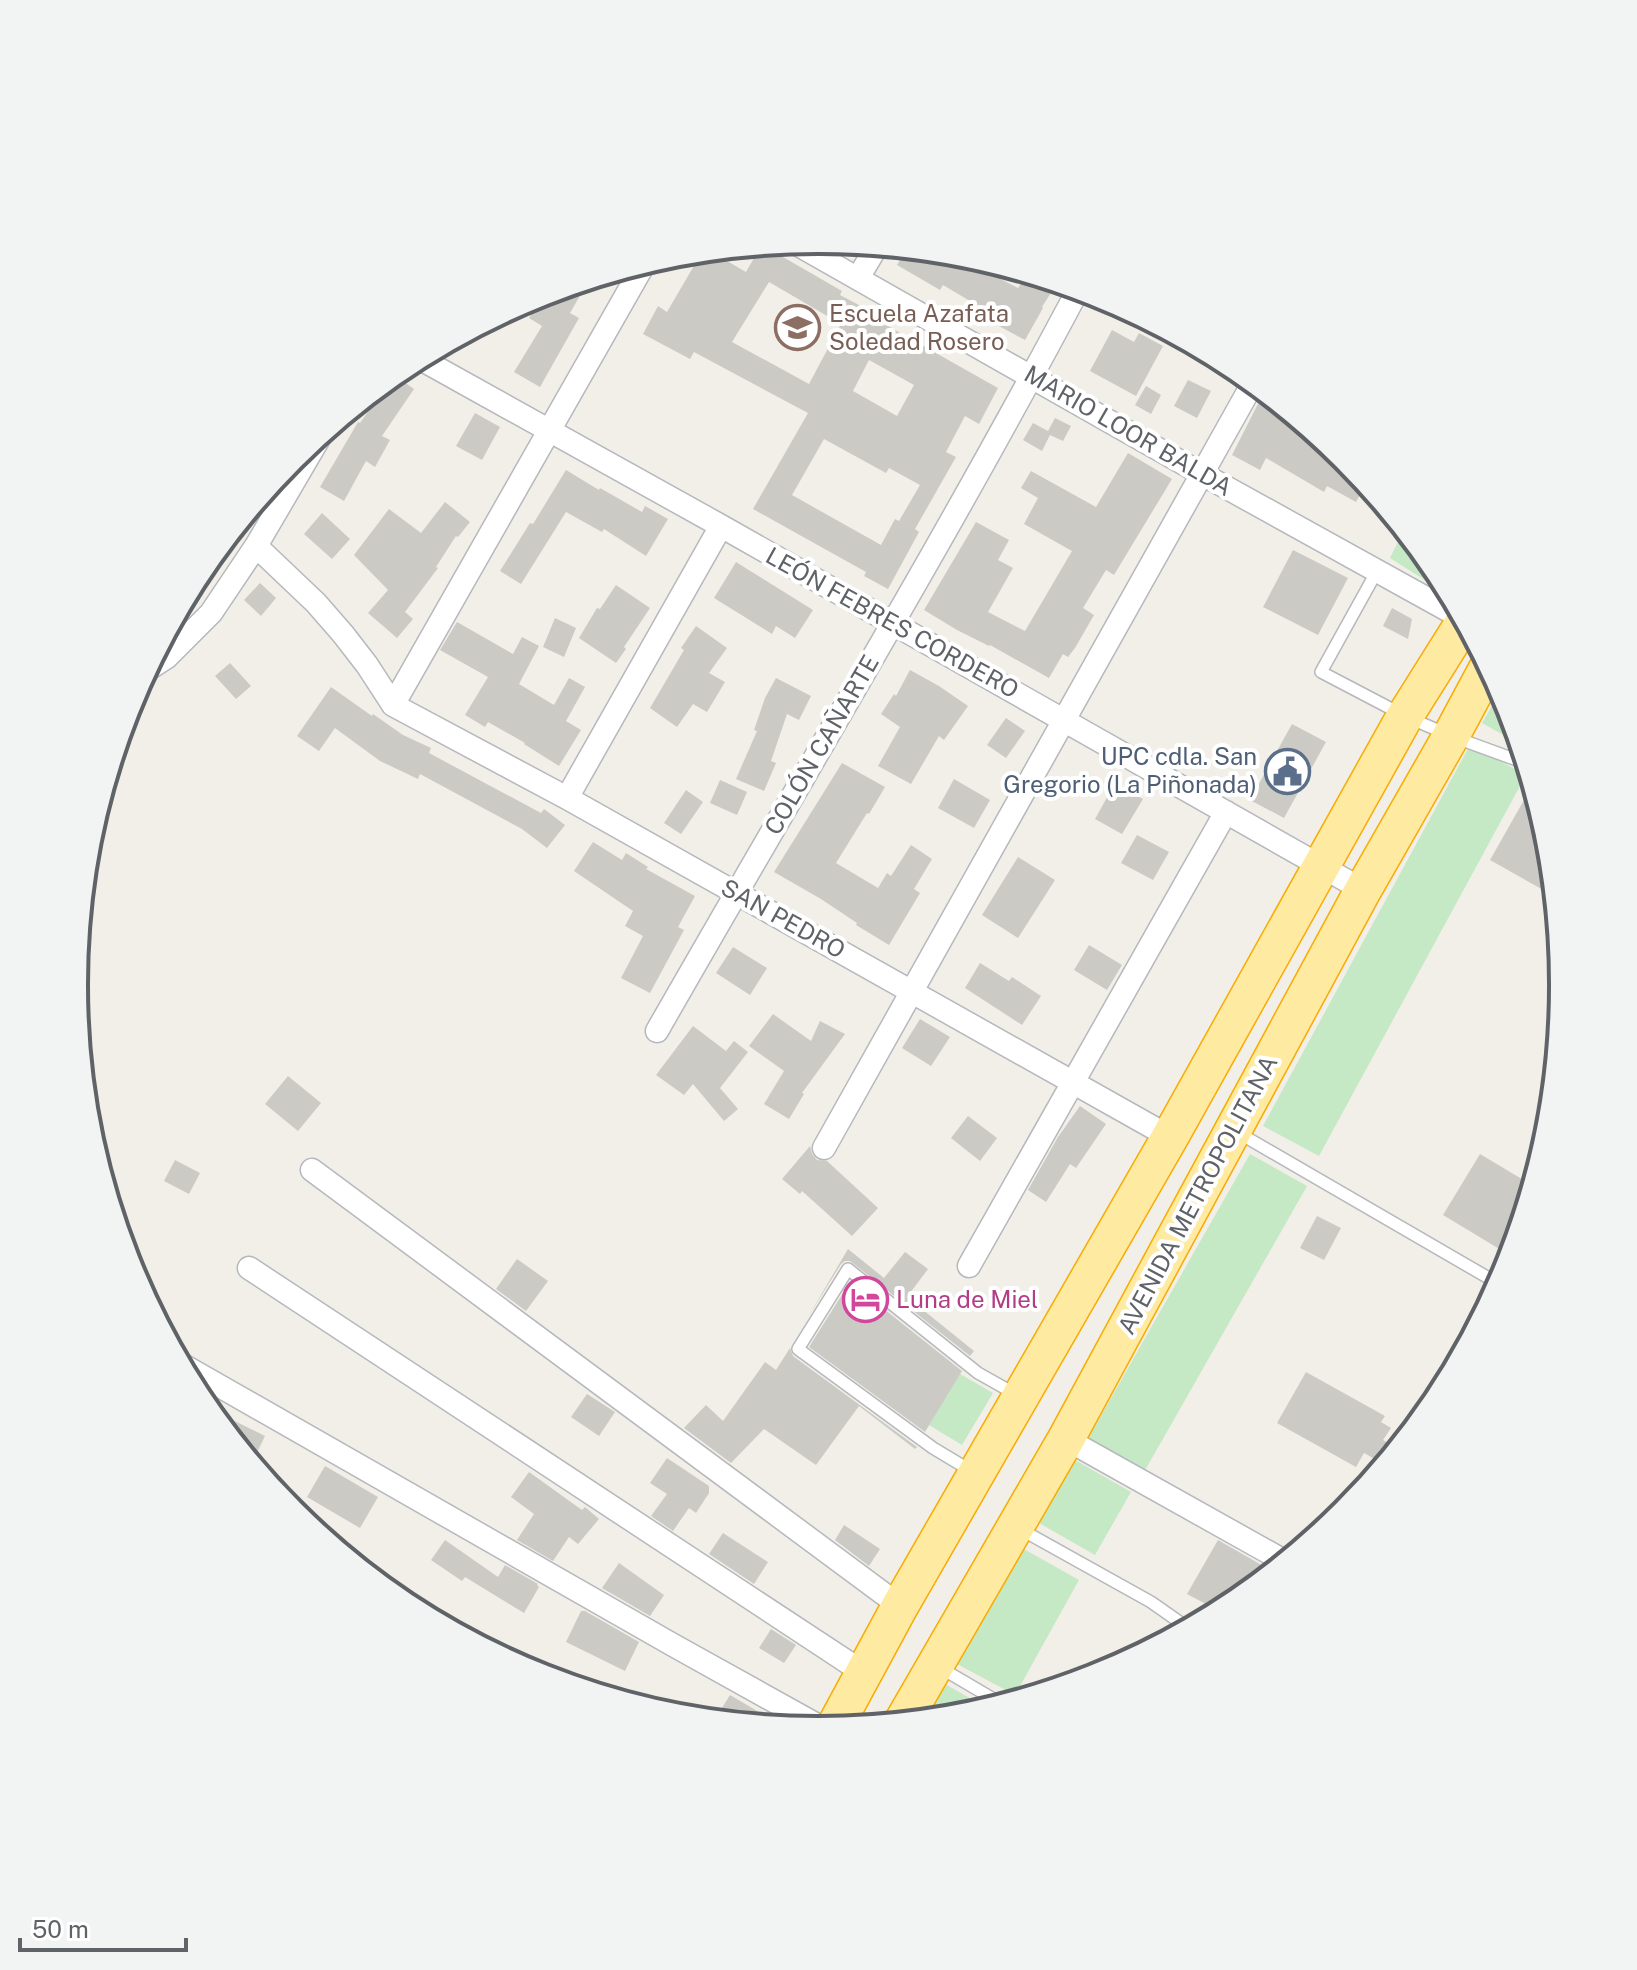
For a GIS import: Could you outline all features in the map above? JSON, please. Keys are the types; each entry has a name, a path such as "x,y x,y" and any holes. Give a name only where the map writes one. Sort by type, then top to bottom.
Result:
{"highway":[{"path":"841,1715 900,1606 1170,1137 1319,867 1457,630"},
{"name":"AVENIDA METROPOLITANA","path":"910,1709 1066,1439 1363,890 1482,679"}],"street":[{"name":"MARIO LOOR BALDA","path":"815,254 1445,610"},
{"path":"858,278 871,256"},
{"path":"256,546 316,603 343,634 393,705 636,277"},
{"name":"COLÓN CAÑARTE","path":"657,1031 893,623 1073,300"},
{"name":"LEÓN FEBRES CORDERO","path":"432,365 1363,890"},
{"path":"824,1148 1247,394"},
{"path":"165,658 211,613 256,546 301,469"},
{"path":"567,798 721,526"},
{"name":"SAN PEDRO","path":"393,705 567,798 1170,1137"},
{"path":"969,1266 1226,812"},
{"path":"312,1170 900,1606"},
{"path":"249,1268 864,1673"},
{"path":"202,1376 799,1715"},
{"path":"1066,1439 1274,1556"}],"lane":[{"path":"1377,571 1321,672 1405,716 1513,758"},
{"path":"1233,1129 1488,1277"},
{"path":"976,1474 933,1448 798,1349 848,1269 978,1373 1021,1397"},
{"path":"1016,1527 1151,1602 1178,1621"},
{"path":"935,1665 987,1695"}],"green space":[{"path":"1399,541 1428,582 1390,558"},
{"path":"1493,704 1504,735 1482,723"},
{"path":"1470,745 1516,770 1521,785 1319,1156 1263,1126"},
{"path":"1250,1154 1307,1186 1144,1472 1087,1440"},
{"path":"960,1374 993,1393 962,1445 929,1425"},
{"path":"1075,1460 1131,1492 1095,1555 1039,1523"},
{"path":"1022,1548 1079,1580 1019,1688 1008,1691 957,1664"},
{"path":"945,1684 971,1699 961,1701 933,1706"}],"building":[{"path":"781,256 842,291 840,295 874,313 872,317 998,388 979,424 965,416 946,452 956,457 915,529 919,532 888,589 864,576 866,572 753,509 808,413 694,352 690,359 643,334 658,306 667,312 694,266 727,261 746,272 754,258","holes":["769,282 841,324 809,384 732,342","869,360 914,385 897,416 853,391","824,439 886,473 889,468 920,485 899,521 895,519 881,545 792,495"]},
{"path":"900,260 961,269 995,276 1018,288 1021,283 1051,292 1025,340 971,311 975,304 943,285 940,290 897,265"},
{"path":"581,294 570,313 579,318 540,387 514,372 542,326 529,318 532,313"},
{"path":"1112,330 1134,342 1139,333 1163,346 1136,396 1090,371"},
{"path":"1188,380 1211,391 1197,418 1174,406"},
{"path":"406,383 414,389 382,436 390,440 375,467 366,461 344,501 320,487 371,408"},
{"path":"1146,386 1161,395 1151,414 1135,405"},
{"path":"1259,402 1300,436 1360,495 1356,502 1327,486 1324,492 1266,458 1260,470 1232,455"},
{"path":"475,413 500,427 482,460 456,446"},
{"path":"1055,418 1071,426 1063,441 1050,435 1042,451 1023,440 1033,423 1048,431"},
{"path":"1128,453 1172,479 1114,575 1106,570 1083,608 1094,615 1075,648 1068,657 1063,654 1049,678 924,610 976,522 1009,540 998,560 1013,568 988,612 1025,631 1072,551 1024,524 1038,498 1021,488 1031,471 1096,507"},
{"path":"566,470 642,512 645,506 668,519 646,556 604,529 602,532 566,512 521,584 500,571"},
{"path":"445,502 470,522 456,536 438,568 405,612 413,619 397,638 368,613 388,590 354,555 389,509 421,533"},
{"path":"322,513 350,539 332,559 304,534"},
{"path":"1293,550 1348,578 1318,635 1263,607"},
{"path":"736,562 813,610 795,638 776,626 772,634 714,598"},
{"path":"260,583 276,598 261,616 244,600"},
{"path":"616,585 650,608 616,663 579,638 597,608 600,609"},
{"path":"1392,608 1412,619 1408,639 1383,626"},
{"path":"555,618 576,628 564,657 543,647"},
{"path":"457,622 513,654 522,637 539,646 519,684 554,705 569,678 585,687 566,721 581,730 559,766 488,722 485,727 465,715 488,677 440,650"},
{"path":"696,626 727,648 709,673 725,682 707,712 693,704 677,727 650,708"},
{"path":"230,663 251,686 236,699 215,676"},
{"path":"910,670 968,706 944,740 939,736 911,784 878,766 900,727 881,714 894,694 896,696"},
{"path":"776,678 811,696 799,720 787,714 771,761 776,763 764,791 736,779 757,731 754,730 765,698"},
{"path":"331,687 403,735 431,748 429,753 541,813 544,809 565,825 547,848 522,829 420,774 418,779 380,761 335,728 319,751 297,736"},
{"path":"1006,718 1025,731 1006,758 987,745"},
{"name":"UPC cdla. San Gregorio (La Piñonada)","path":"1292,724 1326,742 1284,818 1250,800"},
{"path":"842,763 885,787 836,863 878,888 887,873 891,876 911,845 932,859 914,889 920,893 889,945 774,872"},
{"path":"954,779 990,800 974,828 938,808"},
{"path":"720,780 747,792 737,815 710,803"},
{"path":"1115,783 1143,799 1122,834 1095,819"},
{"path":"686,790 703,802 681,834 664,823"},
{"path":"1525,799 1543,890 1490,860"},
{"path":"1137,835 1169,852 1153,880 1121,863"},
{"path":"593,842 622,860 626,853 648,867 646,869 695,896 678,927 684,930 650,993 621,978 643,936 625,926 633,911 574,871"},
{"path":"1018,857 1055,880 1018,938 982,915"},
{"path":"1089,945 1122,965 1107,990 1074,970"},
{"path":"733,947 767,968 750,995 716,973"},
{"path":"980,963 1009,981 1012,977 1041,996 1022,1025 965,988"},
{"path":"773,1014 811,1041 820,1021 845,1034 802,1093 789,1119 764,1104 784,1071 749,1046"},
{"path":"920,1019 950,1037 931,1066 902,1048"},
{"path":"693,1026 726,1051 734,1041 748,1052 720,1088 738,1109 724,1121 693,1084 684,1095 656,1075"},
{"path":"288,1076 321,1103 298,1131 265,1104"},
{"path":"1080,1106 1106,1124 1076,1168 1070,1164 1046,1202 1028,1190"},
{"path":"968,1116 997,1138 980,1161 951,1138"},
{"path":"810,1146 817,1160 827,1161 878,1208 852,1236 802,1191 800,1194 782,1179"},
{"path":"1480,1154 1522,1179 1499,1249 1443,1215"},
{"path":"175,1160 200,1173 189,1194 164,1181"},
{"path":"1317,1216 1341,1228 1324,1260 1300,1248"},
{"path":"848,1249 884,1278 905,1252 928,1269 907,1297 974,1351 970,1356 850,1261 841,1264 808,1317"},
{"path":"517,1259 548,1281 526,1311 496,1289"},
{"path":"850,1282 962,1371 925,1432 809,1347"},
{"path":"790,1348 793,1356 917,1447 915,1449 859,1406 816,1465 764,1429 731,1463 684,1428 706,1405 723,1421 765,1362 776,1370"},
{"path":"1306,1372 1385,1416 1381,1422 1391,1428 1383,1440 1388,1443 1375,1459 1364,1453 1356,1467 1277,1423"},
{"path":"587,1394 615,1412 599,1436 571,1417"},
{"path":"231,1420 265,1436 257,1452"},
{"path":"667,1458 709,1486 709,1493 696,1513 689,1508 673,1531 651,1516 667,1494 650,1483"},
{"path":"325,1466 378,1497 360,1528 307,1497"},
{"path":"529,1472 599,1519 578,1544 569,1537 553,1561 517,1540 534,1514 511,1497"},
{"path":"844,1525 880,1549 869,1566 835,1540"},
{"path":"723,1533 768,1562 754,1584 709,1554"},
{"path":"445,1540 498,1577 505,1565 538,1584 524,1613 465,1577 462,1581 431,1560"},
{"path":"1218,1540 1262,1565 1206,1604 1187,1594"},
{"path":"619,1563 664,1595 650,1616 602,1588"},
{"path":"581,1611 639,1642 625,1671 566,1642"},
{"path":"771,1629 796,1645 784,1663 759,1648"},
{"path":"730,1695 761,1713 723,1709"}],"place":[{"name":"Escuela Azafata Soledad Rosero","path":"798,328"},
{"name":"UPC cdla. San Gregorio (La Piñonada)","path":"1288,771"},
{"name":"Luna de Miel","path":"865,1300"}]}
